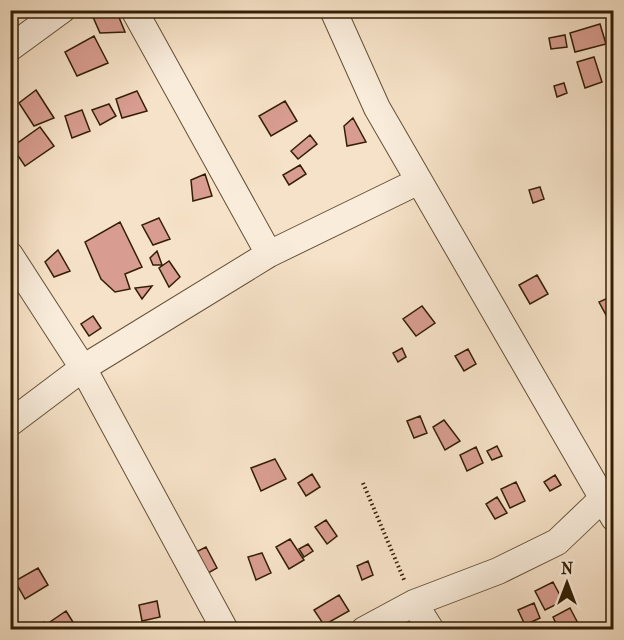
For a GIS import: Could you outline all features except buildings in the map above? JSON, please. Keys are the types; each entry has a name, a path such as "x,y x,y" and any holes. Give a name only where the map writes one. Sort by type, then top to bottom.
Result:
{"street":[{"path":"10,48 62,10"},
{"path":"134,10 269,254"},
{"path":"333,10 377,108 610,503 557,542 498,571 414,603 364,630"},
{"path":"10,423 83,368 269,254 419,181"},
{"path":"10,255 83,368 225,630"},
{"path":"414,603 431,630"}],"path":[{"path":"363,483 414,603"}]}
